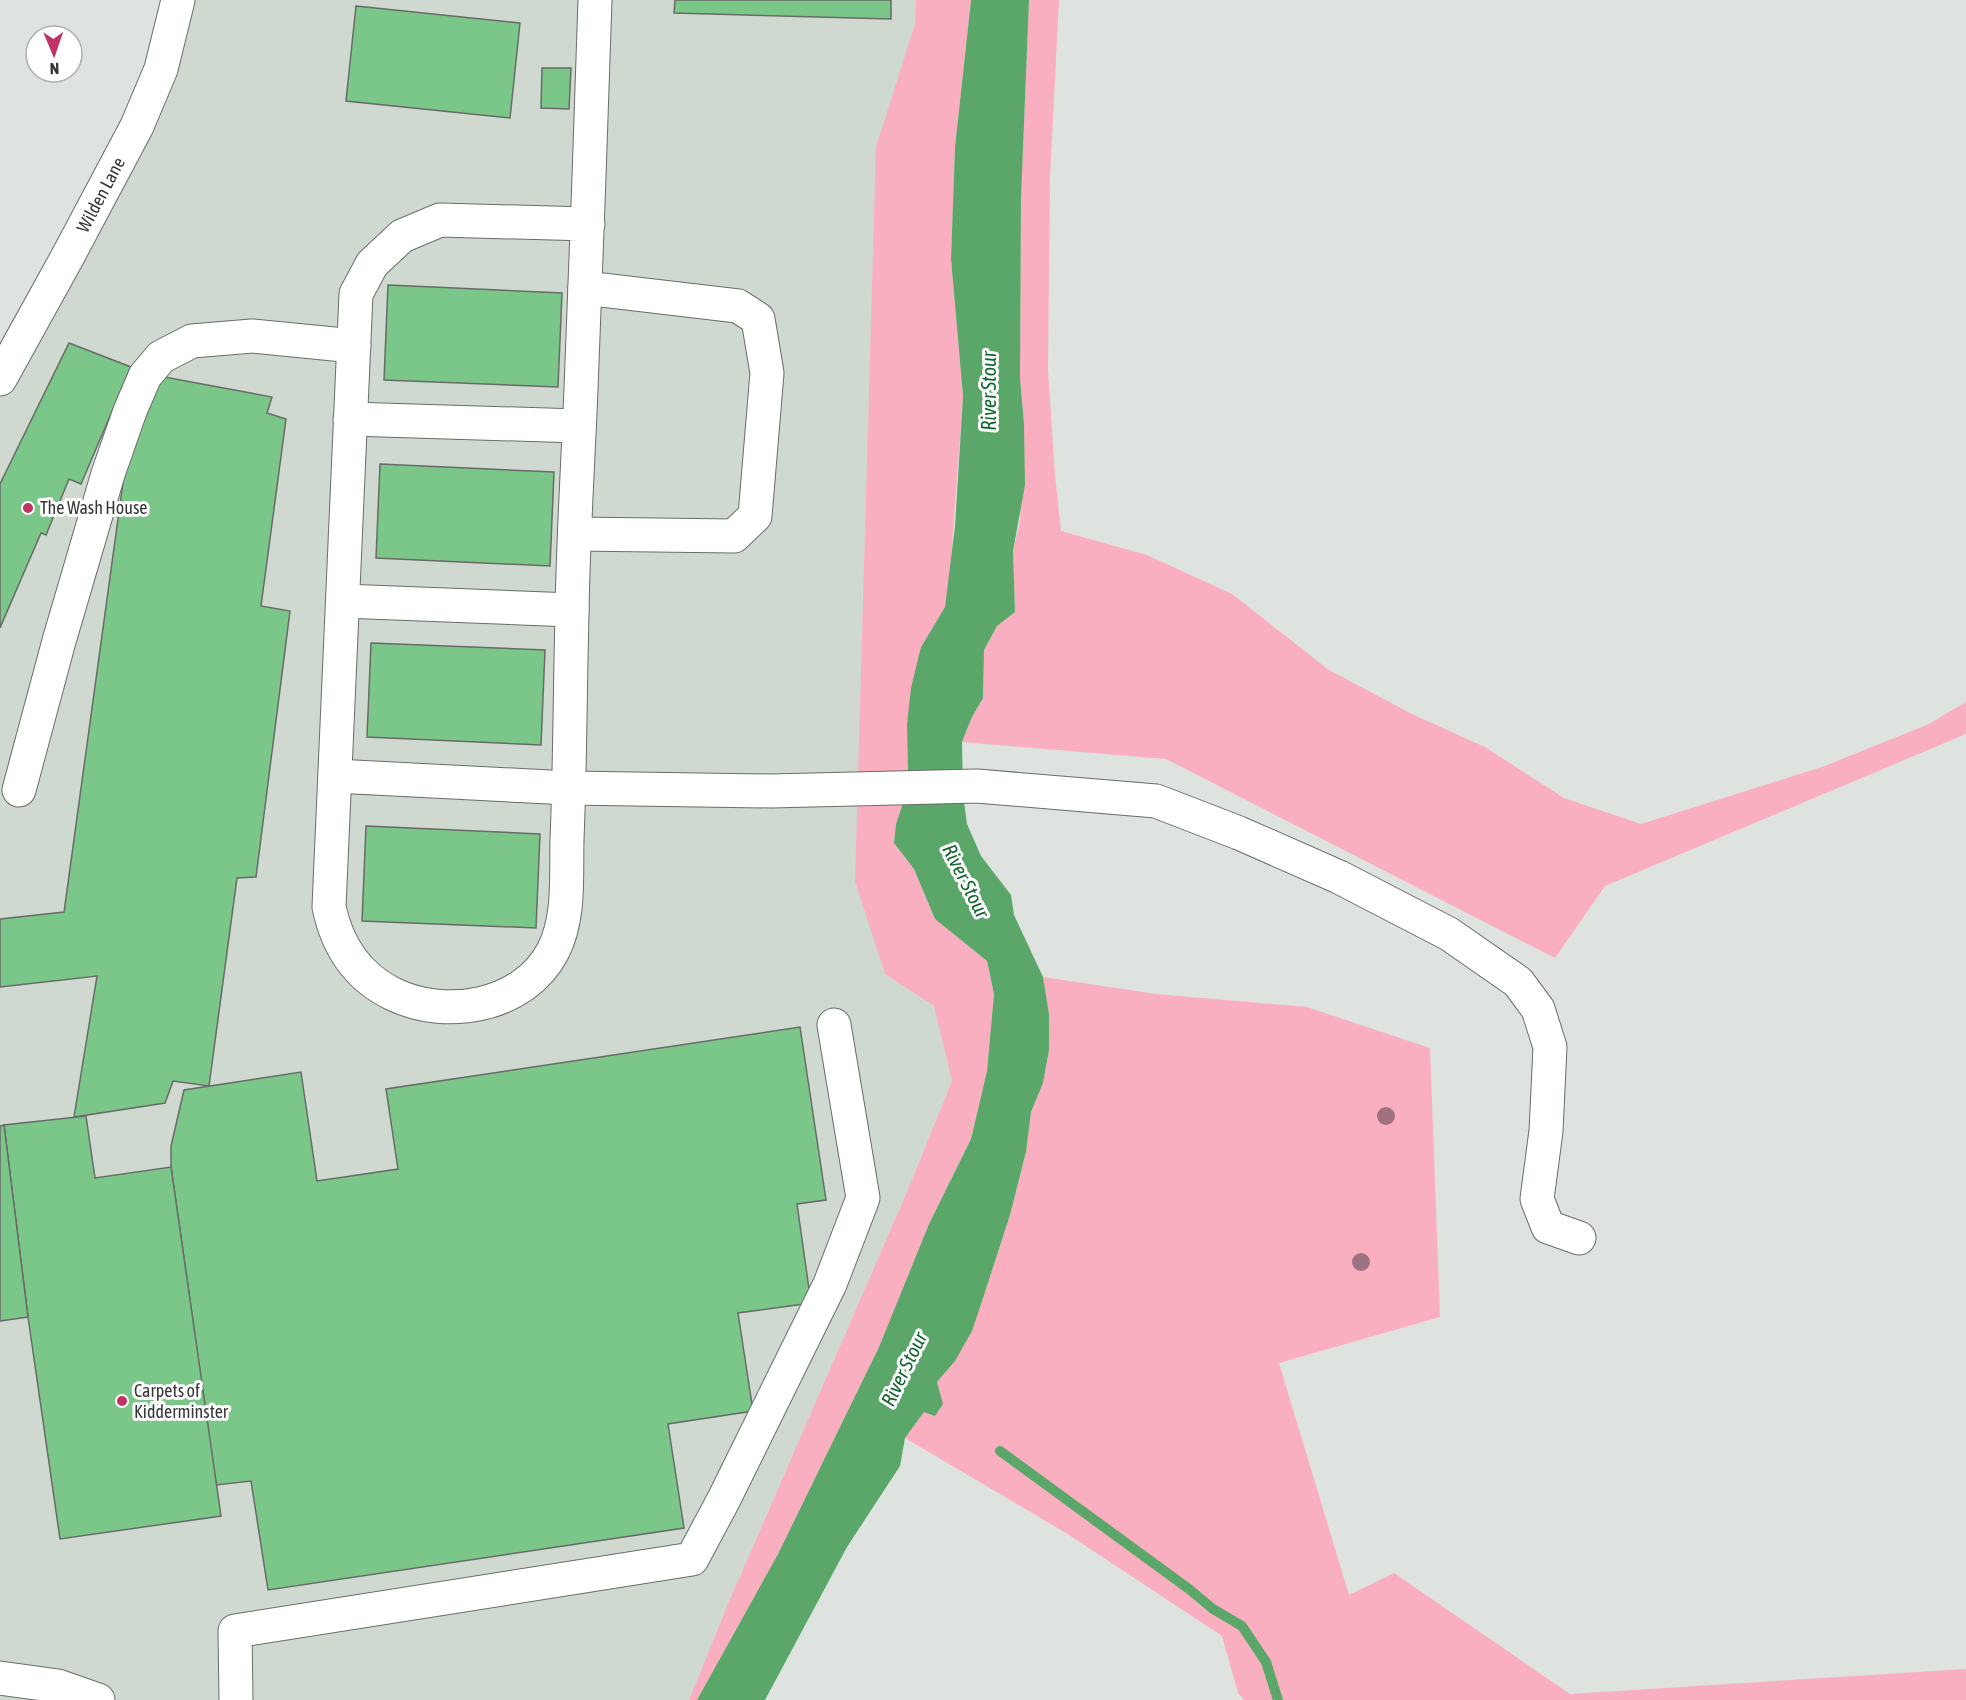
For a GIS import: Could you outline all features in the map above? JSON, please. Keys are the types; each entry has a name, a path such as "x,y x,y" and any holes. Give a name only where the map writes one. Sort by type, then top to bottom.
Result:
{"street":[{"name":"Wilden Lane","path":"0,379 137,126 161,69 178,0"},
{"path":"588,224 440,220 402,236 372,264 356,294 329,907 339,941 348,957 360,971 394,994 440,1007 483,1004 528,981 545,965 557,941 564,917 572,610 588,224 595,0"},
{"path":"575,534 734,536 755,516 767,373 758,319 738,306 585,288"},
{"path":"19,790 59,641 108,474 145,376 161,357 192,341 252,336 354,346"},
{"path":"350,419 579,426"},
{"path":"342,602 572,610"},
{"path":"335,776 569,788 771,791 977,786 1156,801 1239,833 1339,877 1449,934 1518,982 1538,1009 1551,1047 1546,1131 1538,1199 1548,1227 1579,1238"},
{"path":"236,1700 235,1631 692,1559 830,1284 863,1198 834,1025"},
{"path":"0,1678 58,1686 98,1700"}],"shaded area":[{"path":"178,0 916,0 885,974 934,1006 952,1081 909,1187 728,1604 689,1700 0,1700 0,379"},
{"path":"916,0 971,0 955,147 951,259 963,396 949,587 945,607 921,647 905,797 896,824 894,843 914,869 935,919 987,961 994,994 987,1071 971,1139 929,1224 879,1347 778,1554 697,1700 689,1700 728,1604 909,1187 952,1081 934,1006 885,974 855,881 876,147 915,24"},
{"path":"1029,0 1059,0 1050,178 1048,370 1061,531 1147,555 1232,594 1329,670 1414,715 1485,747 1564,798 1641,824 1822,767 1929,724 1966,702 1966,734 1605,886 1555,958 1166,759 962,742 983,698 984,650 997,626 1015,612 1013,551 1020,521 1024,424 1020,378 1021,199"},
{"path":"1043,977 1156,994 1307,1007 1430,1048 1440,1317 1279,1363 1349,1595 1394,1573 1570,1694 1966,1669 1966,1700 1244,1700 1238,1693 1222,1636 1066,1533 905,1438 924,1412 937,1382 955,1361 986,1289 1010,1215 1026,1152 1031,1112 1043,1083 1049,1050 1049,1014"}],"water":[{"name":"River Stour","path":"971,0 1029,0 1021,199 1020,378 1024,424 1025,485 1013,551 1015,612 997,626 984,650 983,698 962,742 963,794 967,824 981,856 1011,895 1014,915 1043,977 1049,1014 1049,1050 1043,1083 1031,1112 1026,1152 1010,1215 972,1331 955,1361 937,1382 943,1404 935,1416 924,1412 905,1438 900,1466 847,1547 765,1700 697,1700 778,1554 879,1347 929,1224 971,1139 987,1071 994,994 987,961 935,919 914,869 894,843 896,824 905,797 908,768 907,724 911,688 921,647 945,607 955,526 963,396 951,259 955,147"}],"building":[{"path":"675,0 891,0 891,19 674,13"},
{"path":"356,6 520,23 510,118 346,101"},
{"path":"542,68 571,68 569,109 541,108"},
{"path":"388,285 562,293 558,387 384,380"},
{"name":"The Wash House","path":"69,343 131,367 81,484 69,479 46,535 41,533 0,628 0,484"},
{"path":"159,376 272,397 267,413 286,419 261,606 290,611 256,877 237,878 209,1086 173,1081 165,1103 74,1117 97,976 0,987 0,919 64,912 125,468"},
{"path":"380,464 554,472 550,566 376,558"},
{"path":"371,643 545,650 541,745 367,737"},
{"path":"366,826 540,834 536,928 362,921"},
{"path":"800,1027 826,1200 797,1204 811,1303 738,1313 753,1411 668,1424 684,1528 268,1590 251,1481 216,1485 171,1167 171,1146 184,1090 301,1072 317,1181 398,1169 386,1089"},
{"name":"Carpets of Kidderminster","path":"86,1116 95,1178 171,1167 221,1516 60,1539 28,1317 4,1125"},
{"path":"4,1125 28,1317 0,1321 0,1126"}],"waterway":[{"path":"1000,1451 1213,1609 1242,1626 1266,1662 1278,1700"}],"place":[{"name":"The Wash House","path":"28,508"},
{"name":"Carpets of Kidderminster","path":"122,1401"}]}
